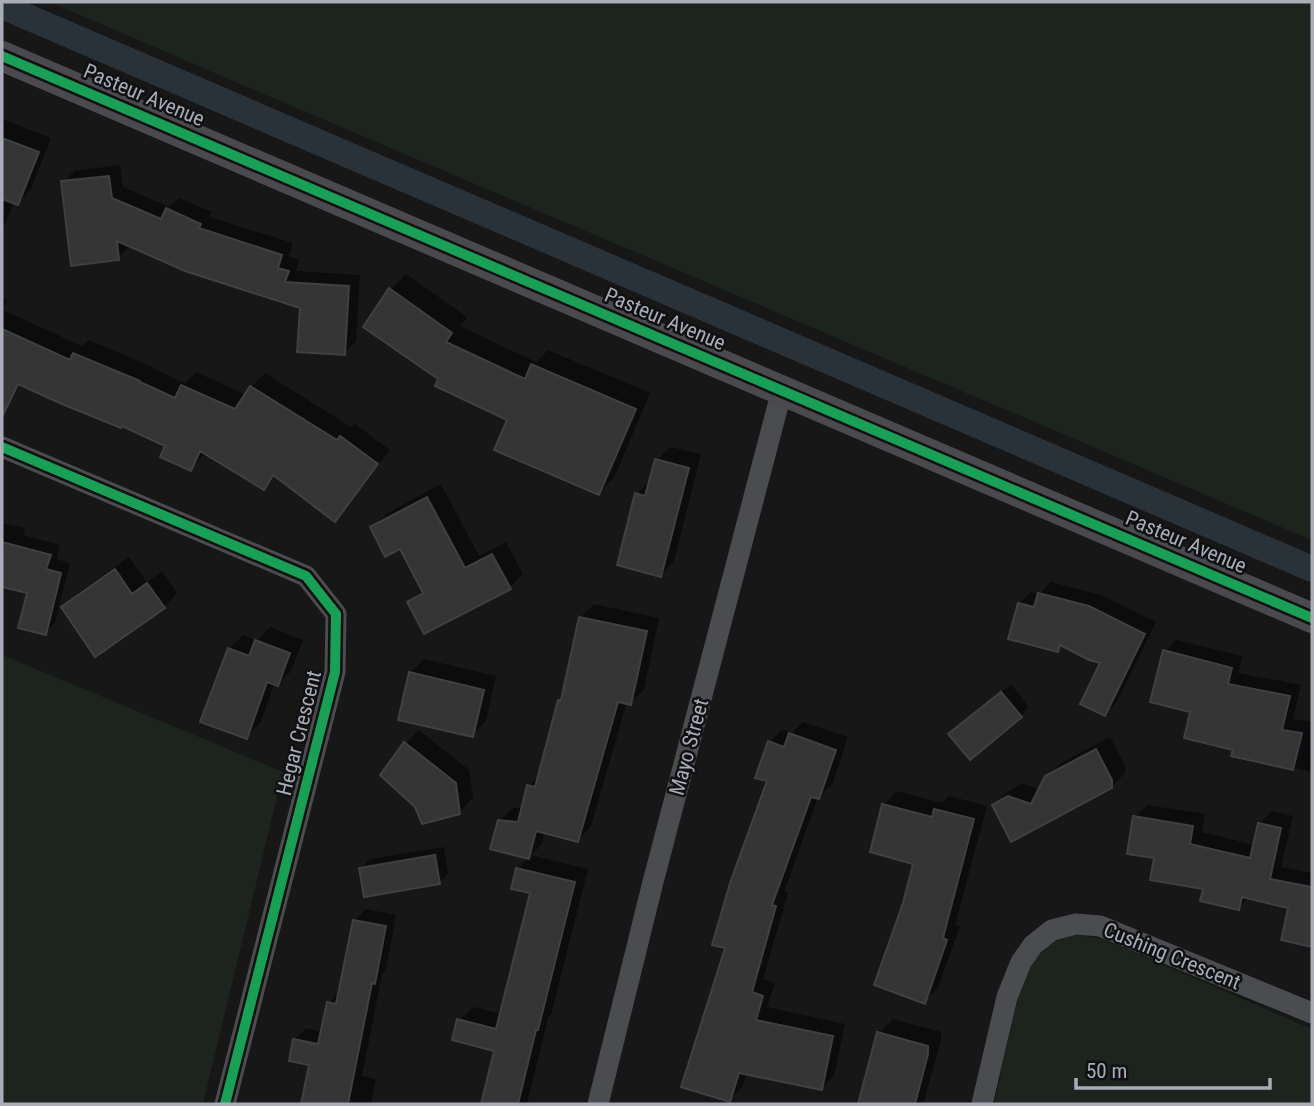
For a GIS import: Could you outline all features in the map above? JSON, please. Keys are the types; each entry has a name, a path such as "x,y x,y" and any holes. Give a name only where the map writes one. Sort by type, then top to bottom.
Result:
{"street":[{"name":"Pasteur Avenue","path":"2,56 1312,618"},
{"name":"Mayo Street","path":"599,1104 653,882 782,390"},
{"name":"Hegar Crescent","path":"2,447 306,576 336,614 335,672 225,1104"},
{"name":"Cushing Crescent","path":"982,1104 1007,997 1020,962 1033,944 1052,930 1076,924 1100,926 1312,1013"}],"shaded area":[{"path":"50,2 1312,2 1312,540 226,78"},
{"path":"2,655 283,772 203,1104 2,1104"},
{"path":"1080,935 1105,940 1312,1029 1312,1104 994,1104 1018,997 1030,964 1044,949 1060,938"}],"building":[{"path":"2,138 39,152 18,205 2,199"},
{"path":"109,176 112,198 161,219 166,208 201,224 199,228 282,255 278,268 289,271 285,282 349,286 345,355 297,352 300,308 185,271 117,241 119,260 71,266 61,181"},
{"path":"389,288 452,333 446,342 525,379 531,364 636,409 599,495 494,450 507,420 435,386 438,379 363,327"},
{"path":"2,329 70,360 73,353 175,398 181,385 235,409 250,386 337,440 340,436 378,464 335,522 273,475 264,490 200,451 191,471 160,457 165,446 18,384 2,417"},
{"path":"655,459 689,468 661,577 617,565 635,493 645,496"},
{"path":"427,497 465,568 492,554 511,589 424,634 407,602 423,593 400,549 385,557 370,527"},
{"path":"2,542 51,555 46,569 61,573 46,635 18,628 27,593 2,587"},
{"path":"115,569 132,594 147,583 165,608 95,657 61,607"},
{"path":"1038,593 1089,606 1145,634 1105,716 1080,704 1100,663 1060,645 1058,652 1008,639 1018,603 1034,607"},
{"path":"579,617 647,631 631,705 618,702 578,842 536,831 529,859 490,849 498,820 518,822 527,785 535,787 558,700 561,700"},
{"path":"255,640 290,653 278,686 267,682 247,739 200,722 228,648 249,656"},
{"path":"1163,650 1232,668 1228,684 1290,696 1282,730 1302,733 1293,770 1231,756 1233,750 1184,738 1190,712 1150,702"},
{"path":"409,672 484,690 473,737 398,720"},
{"path":"1001,692 1022,717 970,760 948,734"},
{"path":"789,733 836,750 819,799 811,797 772,905 776,906 752,992 763,996 756,1020 833,1036 822,1090 739,1073 730,1102 681,1087 725,948 712,945 730,883 767,781 755,778 768,741 784,747"},
{"path":"404,742 456,783 460,814 422,824 415,807 380,775"},
{"path":"1096,749 1112,780 1112,788 1011,842 992,805 1008,796 1031,804 1045,776"},
{"path":"882,804 932,817 934,809 974,819 943,938 947,940 925,1004 874,985 903,903 913,864 870,852"},
{"path":"1133,816 1193,826 1190,844 1250,858 1258,823 1281,828 1270,879 1312,887 1312,947 1281,940 1288,908 1242,897 1239,910 1200,901 1203,889 1150,880 1154,858 1127,854"},
{"path":"435,855 440,884 364,897 359,868"},
{"path":"516,868 575,882 518,1104 481,1104 494,1051 452,1040 457,1019 496,1029 530,893 511,889"},
{"path":"353,920 386,926 348,1104 301,1104 309,1065 289,1061 293,1039 318,1044 327,1002 336,1004"},
{"path":"877,1032 928,1046 915,1104 858,1104"}],"waterway":[{"path":"2,6 1312,569"}],"cycle path":[{"path":"2,56 1312,618"},
{"path":"2,447 306,576 336,614 335,672 225,1104"}]}
